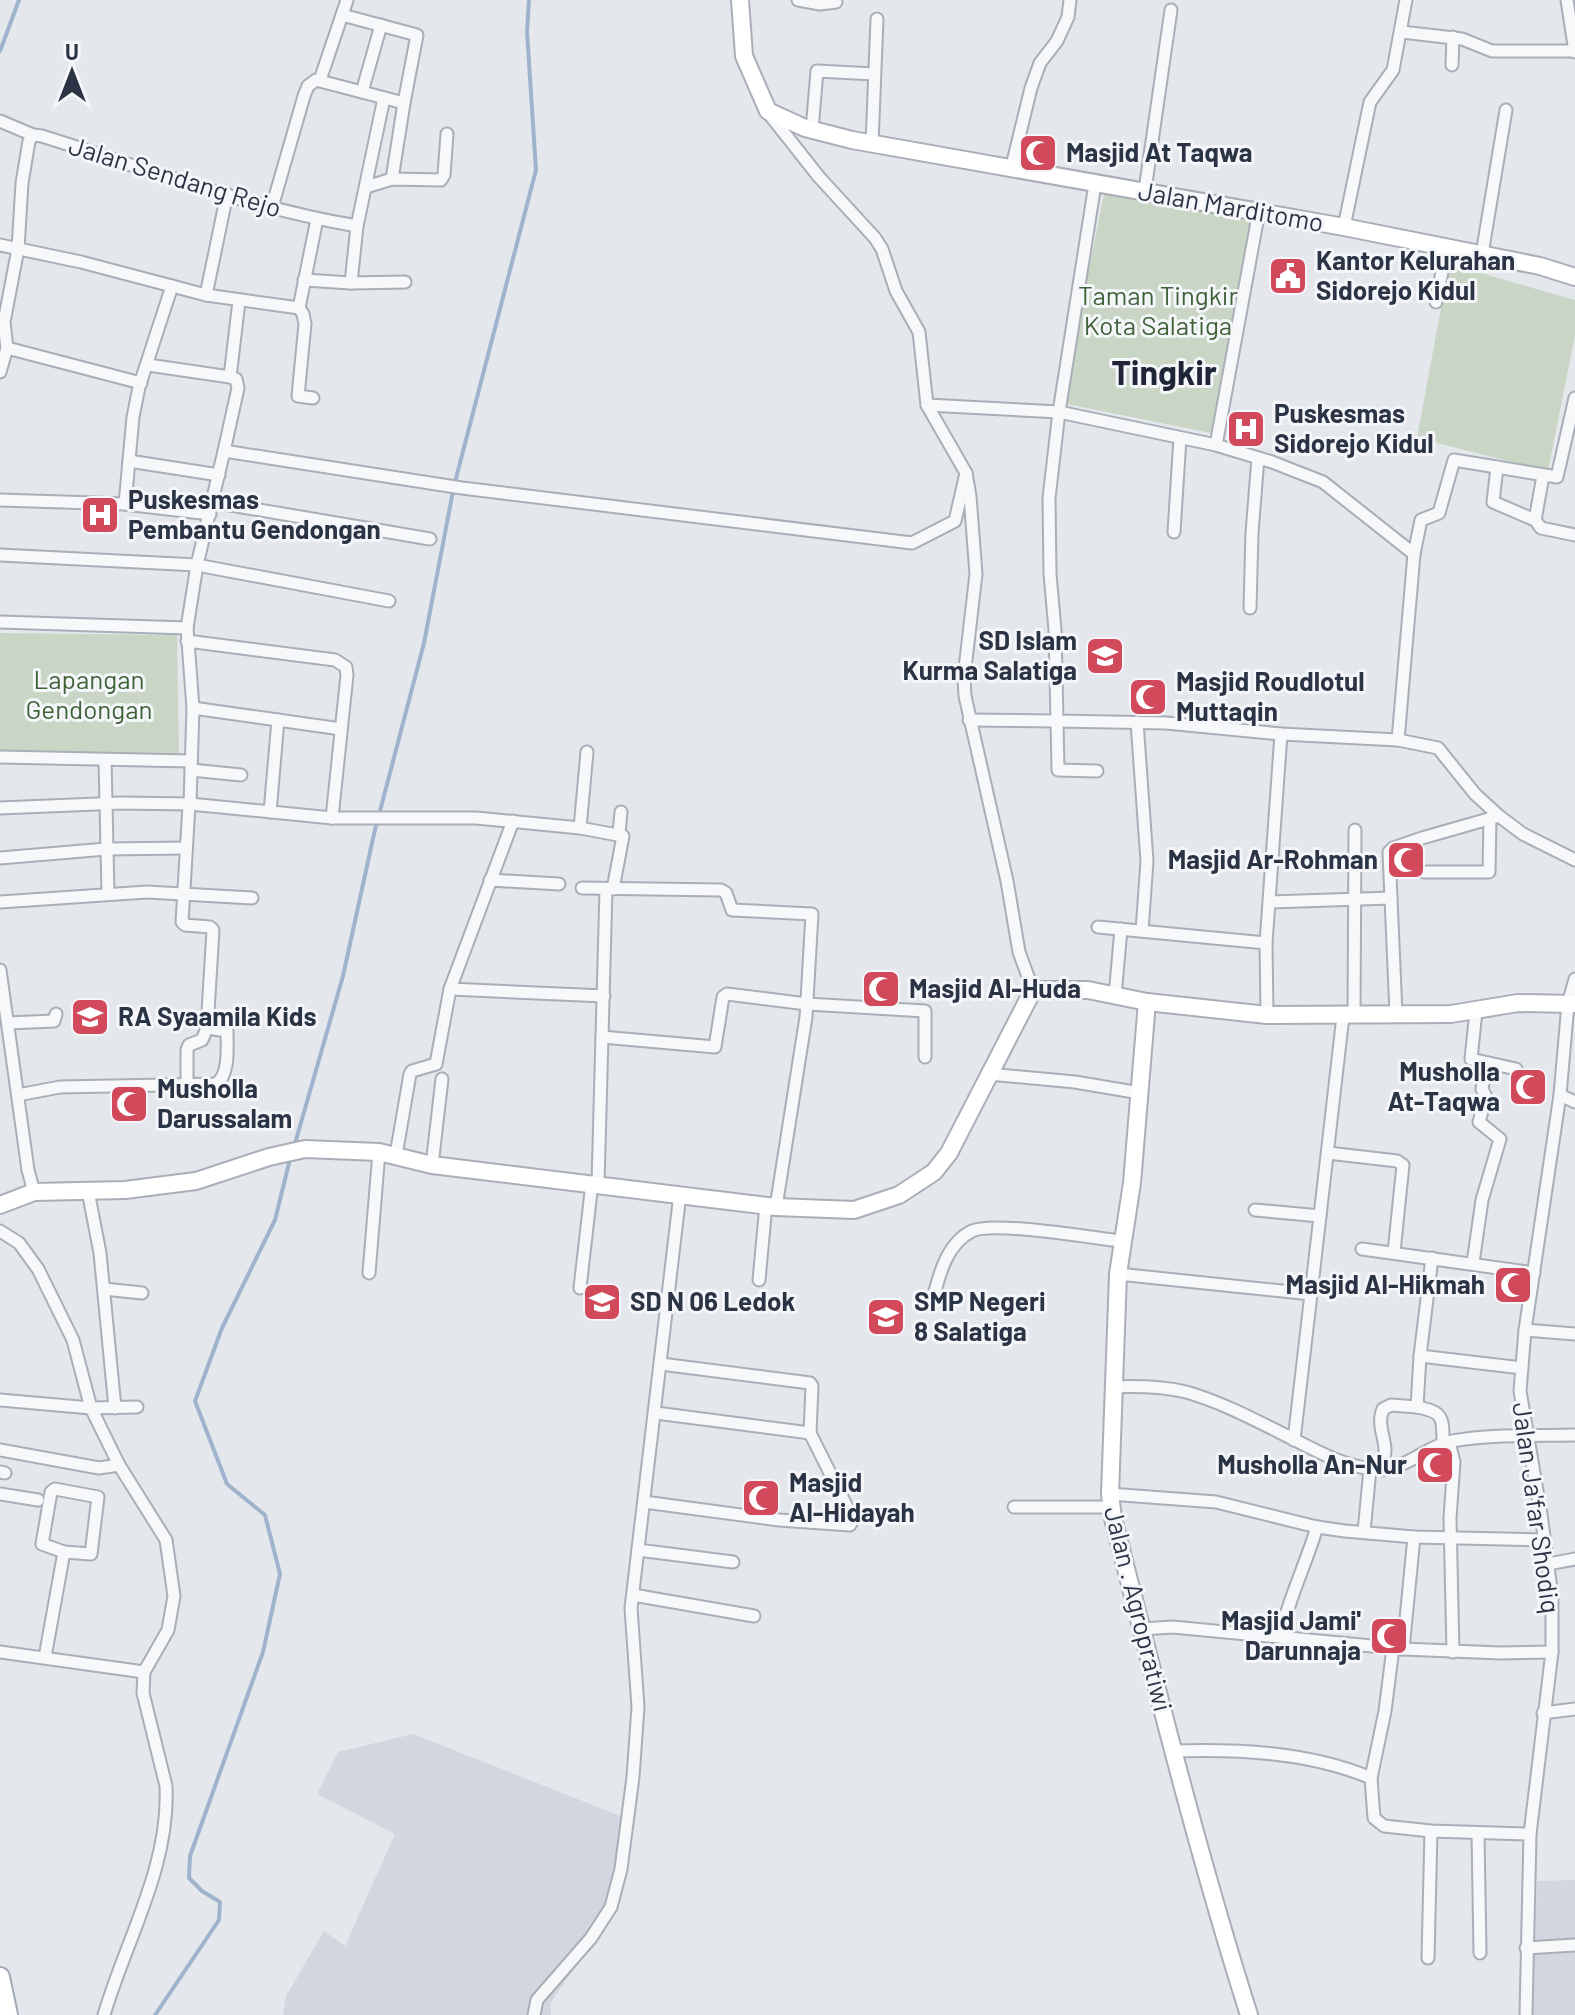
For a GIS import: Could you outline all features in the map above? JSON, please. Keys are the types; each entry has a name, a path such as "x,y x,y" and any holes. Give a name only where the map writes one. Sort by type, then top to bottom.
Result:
{"main road":[{"path":"0,1977 8,2015"}],"street":[{"path":"320,80 347,0"},
{"path":"0,1205 34,1192 125,1190 196,1181 269,1157 305,1149 388,1154 432,1165 771,1206 854,1210 899,1195 934,1172 949,1153 1033,990 1019,952 1007,881 969,720 964,677 976,574 966,473 927,405 919,332 896,291 882,249 768,111 744,56 740,0"},
{"path":"798,0 820,4 836,2"},
{"path":"1011,170 1031,88 1040,63 1057,41 1068,17 1070,0"},
{"path":"1344,227 1370,102 1393,70 1406,0"},
{"path":"1402,32 1453,37 1492,51 1575,51 1567,0"},
{"path":"1145,190 1171,10"},
{"path":"342,15 418,36 392,179"},
{"path":"872,144 877,19"},
{"path":"362,92 381,25"},
{"path":"1452,65 1453,37"},
{"path":"812,130 817,71 874,74"},
{"path":"272,207 308,86 320,80 404,103"},
{"path":"351,283 357,226 384,98"},
{"path":"1482,254 1506,110"},
{"name":"Jalan Marditomo","path":"768,111 812,130 872,144 1344,227 1540,266 1575,277"},
{"name":"Jalan Sendang Rejo","path":"0,121 33,135 227,194 317,219 357,226"},
{"path":"366,187 392,179 442,179 447,134"},
{"path":"0,372 7,348 5,316 18,249 22,183 29,141 33,135"},
{"path":"1095,184 1059,412 1049,498 1058,770 1097,771"},
{"path":"206,295 227,194"},
{"path":"1216,445 1259,211"},
{"path":"313,398 298,396 305,324 299,308 317,219"},
{"path":"0,245 81,262 206,295 299,308"},
{"path":"1436,302 1447,247"},
{"path":"304,280 405,282"},
{"path":"125,504 133,417 172,286"},
{"path":"230,377 239,301"},
{"path":"7,348 141,383"},
{"path":"148,365 230,377 236,379 238,388 197,565 187,635 193,708 183,924 213,930 207,1028 202,1040 189,1045 187,1050 187,1085"},
{"path":"1398,740 1414,554 1421,520 1439,513 1452,461 1458,459 1553,478 1558,475 1575,398"},
{"path":"927,405 1059,412 1216,445 1323,482 1414,554"},
{"path":"1174,532 1180,438"},
{"path":"224,451 462,488 912,543 955,521 966,473"},
{"path":"1250,608 1258,458"},
{"path":"129,461 219,475"},
{"path":"1497,467 1492,502 1535,520 1541,528 1575,535"},
{"path":"1535,520 1543,476"},
{"path":"0,500 212,508 430,539"},
{"path":"0,555 197,565 389,601"},
{"path":"0,622 187,635 342,663 347,675 332,818"},
{"path":"193,708 341,729"},
{"path":"270,812 278,720"},
{"path":"969,720 1137,722 1398,740 1438,748 1495,817 1575,860"},
{"path":"1137,722 1147,861 1142,931"},
{"path":"1267,1015 1266,943 1281,734"},
{"path":"580,828 587,752"},
{"path":"0,757 191,765 241,775"},
{"path":"105,760 108,893"},
{"path":"0,808 189,804 332,818 390,816 513,821 619,833 624,839 610,889 595,1184 580,1288"},
{"path":"619,833 621,812"},
{"path":"1424,872 1489,872 1495,817"},
{"path":"1396,1014 1390,850 1495,817"},
{"path":"369,1273 388,1154 410,1074 436,1064 450,989 513,821"},
{"path":"1294,1440 1328,1153 1348,1015 1355,830"},
{"path":"0,858 106,849 186,848"},
{"path":"490,880 559,884"},
{"path":"582,888 721,890 726,893 732,910 811,913 814,919 807,1004 759,1280"},
{"path":"0,902 108,893 252,898"},
{"path":"1270,902 1391,898"},
{"path":"1098,927 1266,943"},
{"path":"1115,996 1121,929"},
{"path":"0,970 28,1170 34,1192"},
{"name":"Jalan Ja'far Shodiq","path":"1526,2015 1530,1834 1552,1652 1552,1597 1520,1391 1525,1330 1575,979"},
{"path":"450,989 604,996"},
{"path":"1033,990 1088,990 1147,1002 1267,1015 1451,1014 1518,1003 1572,1004"},
{"path":"602,1037 714,1047 725,994 807,1004 925,1011 925,1057"},
{"name":"Jalan . Agropratiwi","path":"1147,1002 1132,1183 1118,1274 1110,1500 1215,1907 1249,2015"},
{"path":"1476,1011 1470,1058 1516,1069"},
{"path":"8,1023 54,1021 56,1014"},
{"path":"18,1095 60,1087 216,1084 222,1080 224,1073 227,1031 207,1028"},
{"path":"1473,1263 1482,1200 1500,1139 1479,1122 1486,1097 1482,1089 1487,1063"},
{"path":"988,1074 1075,1082 1140,1093"},
{"path":"432,1165 442,1079"},
{"path":"1560,1095 1575,1102"},
{"path":"1328,1153 1397,1161 1403,1165 1394,1252"},
{"path":"88,1191 104,1289 115,1408"},
{"path":"534,2015 537,2000 591,1938 611,1907 621,1869 638,1707 632,1643 633,1595 680,1194"},
{"path":"1255,1210 1320,1216"},
{"path":"933,1299 949,1254 976,1229 1004,1228 1121,1241"},
{"path":"0,1231 19,1243 38,1269 73,1340 91,1408 119,1465 161,1530 172,1568 174,1596 168,1630 144,1672 143,1693 166,1786 160,1852 104,2015"},
{"path":"1362,1249 1534,1273"},
{"path":"1417,1407 1432,1258"},
{"path":"1118,1274 1311,1294"},
{"path":"104,1289 142,1293"},
{"path":"1525,1330 1575,1334"},
{"path":"1420,1356 1522,1368"},
{"path":"644,1502 779,1520 850,1525 853,1519 810,1433 810,1383 661,1364"},
{"path":"1112,1387 1150,1386 1187,1392 1234,1411 1321,1455 1376,1469 1419,1458 1446,1443 1498,1436 1575,1435"},
{"path":"0,1400 91,1408 137,1407"},
{"path":"1364,1532 1376,1469 1385,1444 1381,1434 1380,1415 1383,1409 1391,1405 1434,1410 1443,1422 1446,1443 1454,1462 1450,1518 1453,1652"},
{"path":"656,1413 810,1433"},
{"path":"0,1450 99,1468 119,1465"},
{"path":"53,1490 97,1496 92,1551 88,1555 64,1552 44,1546 42,1542 53,1490"},
{"path":"0,1494 38,1500"},
{"path":"1014,1507 1110,1500 1216,1502 1317,1527 1414,1537 1544,1540"},
{"path":"1280,1636 1290,1597 1308,1558 1317,1527"},
{"path":"1414,1537 1398,1648 1371,1778 1374,1818 1378,1823 1431,1831 1530,1834"},
{"path":"638,1550 733,1562"},
{"path":"45,1657 64,1552"},
{"path":"1548,1564 1575,1559"},
{"path":"633,1595 754,1616"},
{"path":"1141,1629 1173,1627 1453,1652 1552,1652"},
{"path":"0,1652 144,1672"},
{"path":"1543,1713 1575,1709"},
{"path":"1173,1751 1267,1753 1313,1761 1371,1778"},
{"path":"1428,1958 1431,1831"},
{"path":"1478,1833 1480,1953"},
{"path":"1526,1948 1575,1945"}],"shaded area":[{"path":"413,1734 628,1819 603,1926 551,2002 551,2015 283,2015 286,1996 324,1931 345,1946 395,1834 317,1794 338,1752"},
{"path":"1575,1880 1575,2015 1533,2015 1537,1881"}],"green space":[{"name":"Taman Tingkir Kota Salatiga","path":"1105,189 1254,219 1211,433 1062,403"},
{"path":"1449,264 1575,300 1575,335 1548,471 1417,438"},
{"name":"Lapangan Gendongan","path":"0,633 177,635 179,757 0,755"}],"waterway":[{"path":"0,51 19,0"},
{"path":"294,1147 343,976 374,834 424,643 454,486 536,170 527,32 529,0"},
{"path":"155,2015 219,1920 220,1902 189,1878 190,1856 263,1652 280,1574 265,1515 227,1484 195,1401 222,1328 275,1220 291,1155"}],"place":[{"name":"Masjid At Taqwa","path":"1038,153"},
{"name":"Kantor Kelurahan Sidorejo Kidul","path":"1288,276"},
{"name":"Puskesmas Sidorejo Kidul","path":"1246,429"},
{"name":"Puskesmas Pembantu Gendongan","path":"100,515"},
{"name":"SD Islam Kurma Salatiga","path":"1105,656"},
{"name":"Masjid Roudlotul Muttaqin","path":"1148,697"},
{"name":"Masjid Ar-Rohman","path":"1406,860"},
{"name":"Masjid Al-Huda","path":"881,989"},
{"name":"RA Syaamila Kids","path":"90,1017"},
{"name":"Musholla At-Taqwa","path":"1528,1087"},
{"name":"Musholla Darussalam","path":"129,1104"},
{"name":"Masjid Al-Hikmah","path":"1513,1285"},
{"name":"SD N 06 Ledok","path":"602,1302"},
{"name":"SMP Negeri 8 Salatiga","path":"886,1317"},
{"name":"Musholla An-Nur","path":"1435,1465"},
{"name":"Masjid Al-Hidayah","path":"761,1498"},
{"name":"Masjid Jami' Darunnaja","path":"1389,1636"}],"district":[{"name":"Tingkir","path":"1164,373"}]}
